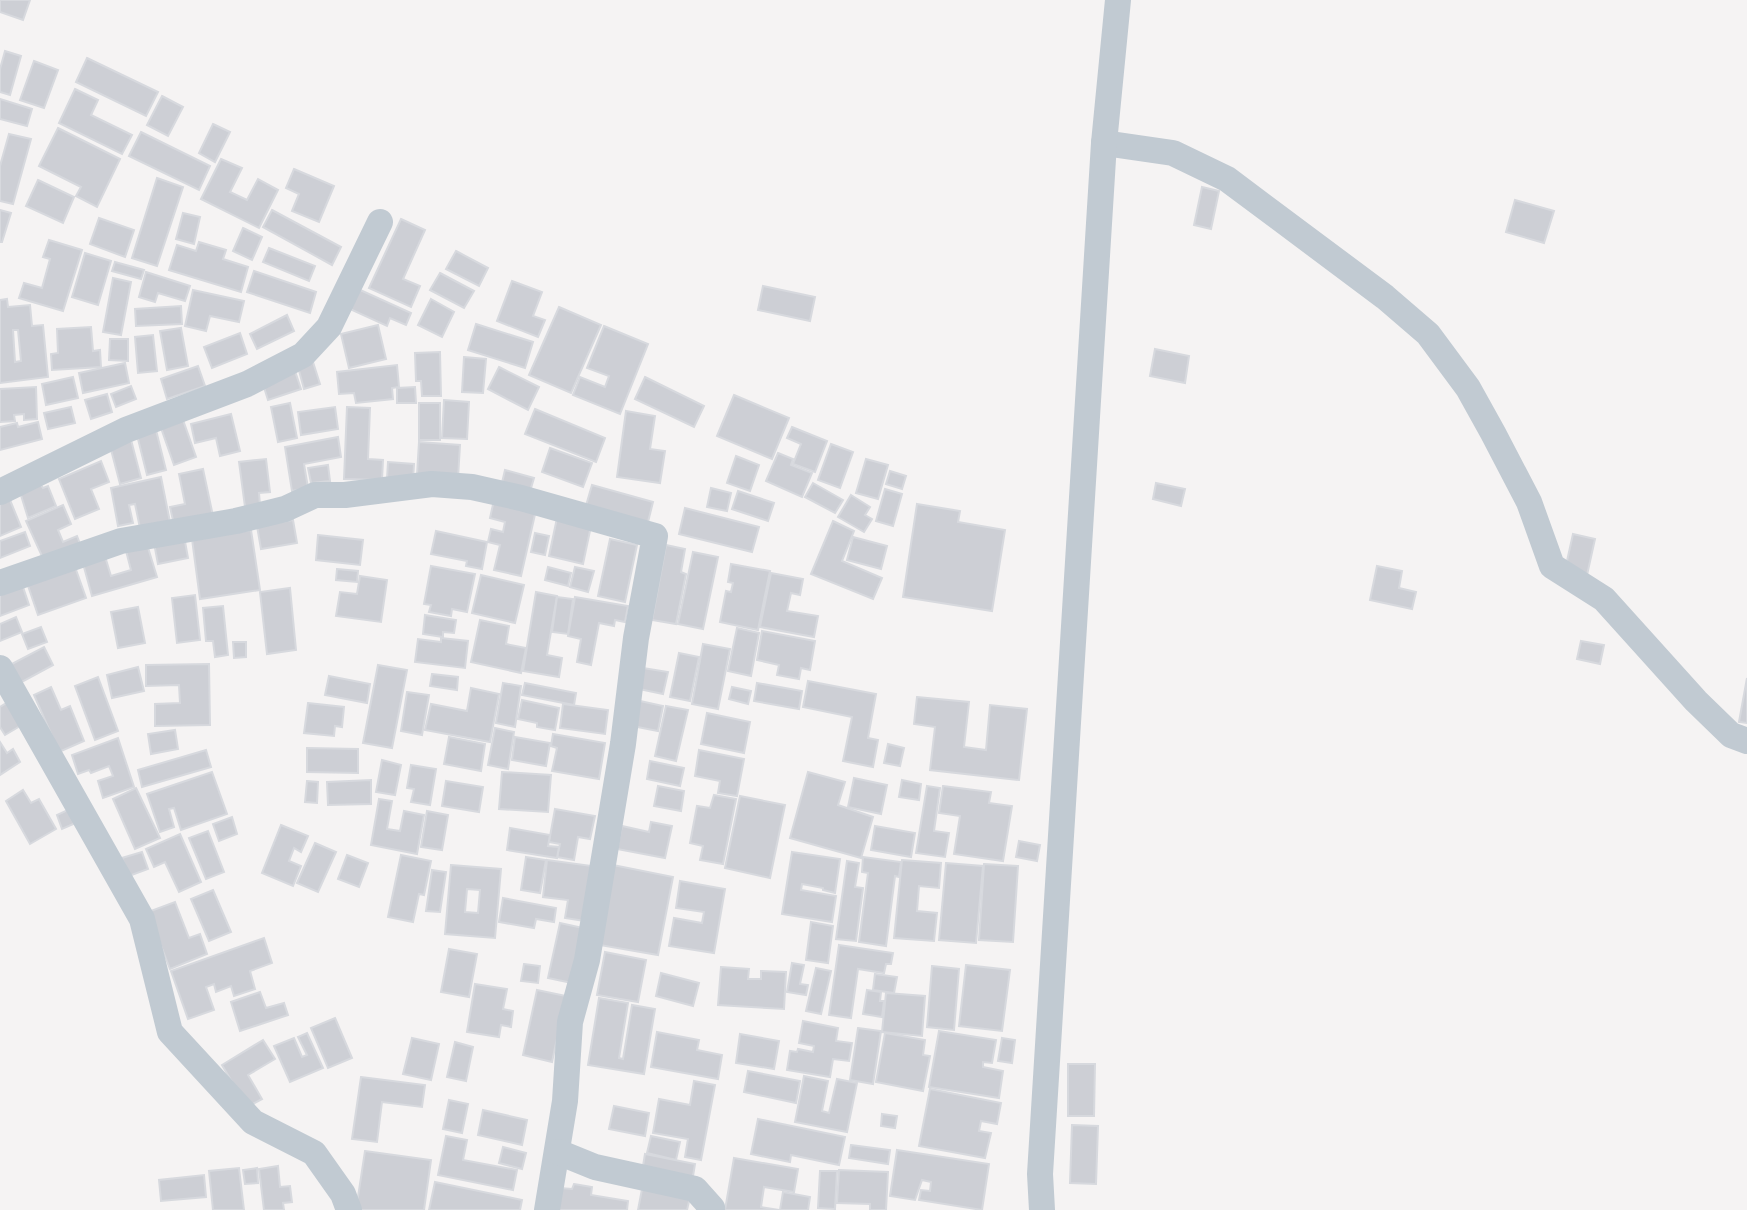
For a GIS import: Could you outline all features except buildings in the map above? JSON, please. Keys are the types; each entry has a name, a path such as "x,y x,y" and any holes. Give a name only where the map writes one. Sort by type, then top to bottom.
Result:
{"street":[{"path":"1042,1210 1040,1174 1104,143 1118,0"},
{"path":"1104,143 1173,153 1227,179 1385,297 1428,334 1468,388 1493,433 1529,502 1552,566 1604,599 1696,701 1731,735 1747,741"},
{"path":"0,492 126,430 247,384 303,355 329,327 380,222"},
{"path":"0,583 121,541 236,521 285,509 315,495 345,495 432,484 472,487 509,495 655,536 636,638 623,744 587,960 570,1022 565,1101 547,1210"},
{"path":"0,668 142,919 170,1032 253,1122 314,1153 343,1194 349,1210"},
{"path":"558,1152 595,1167 695,1189 711,1210"}]}
